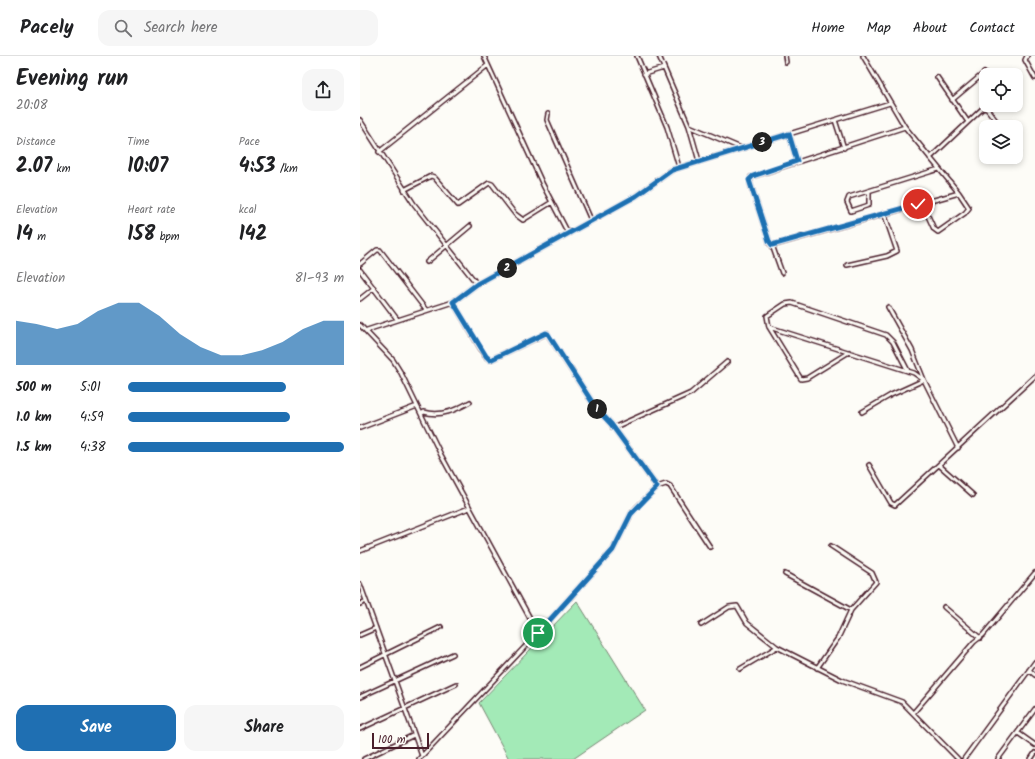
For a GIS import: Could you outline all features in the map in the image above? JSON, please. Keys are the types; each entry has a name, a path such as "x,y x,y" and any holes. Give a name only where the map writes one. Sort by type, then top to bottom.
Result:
{"street":[{"path":"484,56 568,233"},
{"path":"637,56 667,127 679,167"},
{"path":"659,56 689,126 699,161"},
{"path":"785,56 786,62"},
{"path":"863,56 905,127 959,193 968,209 939,232 934,229 922,203"},
{"path":"1027,56 1025,62 1035,78"},
{"path":"379,152 488,65"},
{"path":"644,74 664,68"},
{"path":"937,77 968,122"},
{"path":"952,100 979,77"},
{"path":"367,330 453,302 477,284 636,196 662,175 679,167 890,103"},
{"path":"930,158 984,107 995,120"},
{"path":"548,114 547,120 591,220"},
{"path":"360,120 404,190 477,284"},
{"path":"835,120 844,148"},
{"path":"689,126 742,148"},
{"path":"782,273 772,245 769,241 750,178 797,161 844,148 905,127"},
{"path":"789,134 797,161"},
{"path":"869,191 869,205 851,211 847,199 869,191 939,169"},
{"path":"404,190 431,176 434,177 458,205 490,183 516,214 523,220 552,202"},
{"path":"772,245 959,193"},
{"path":"847,265 887,256 897,251 884,213"},
{"path":"427,262 470,226"},
{"path":"360,264 374,252 380,250 426,310"},
{"path":"360,270 397,319"},
{"path":"360,299 374,288"},
{"path":"453,302 486,356 490,360 546,333 548,334 596,408 613,428 657,487"},
{"path":"848,352 807,378 801,379 769,327 766,319 769,314 785,304 792,304 886,335 893,342 908,371"},
{"path":"888,307 912,350 924,380 958,448"},
{"path":"360,325 367,330 393,360 469,508 538,633"},
{"path":"769,327 908,371 924,380"},
{"path":"613,428 691,393 727,362"},
{"path":"869,465 893,505 958,448 1035,376"},
{"path":"862,412 891,395 924,380"},
{"path":"420,414 424,412 433,415 445,413 460,408 470,402"},
{"path":"360,428 417,406"},
{"path":"939,465 973,495"},
{"path":"420,758 538,633 613,550 631,514 657,487 666,484 670,486 710,547"},
{"path":"360,551 469,508"},
{"path":"817,668 838,638 851,610 875,584 876,578 872,573 831,546"},
{"path":"914,712 1035,573"},
{"path":"785,574 851,610"},
{"path":"360,584 414,735 420,758"},
{"path":"360,604 366,601"},
{"path":"701,625 729,607 736,605 747,624 778,647 851,684 898,700 914,712 958,759"},
{"path":"944,607 980,638"},
{"path":"360,667 441,627"},
{"path":"360,635 376,628"},
{"path":"740,669 778,647"},
{"path":"360,697 453,654"},
{"path":"964,759 1035,662"},
{"path":"1029,670 1035,675"},
{"path":"360,729 456,684"},
{"path":"998,759 1035,709"},
{"path":"1018,733 1035,745"},
{"path":"364,759 414,735"},
{"path":"1031,759 1035,753"}],"green space":[{"path":"577,601 645,710 573,759 509,759 479,703"}],"route":[{"path":"538,633 613,550 619,541 631,514 657,487 611,424 596,408 547,333 490,360 486,356 465,319 453,302 477,284 636,196 662,175 682,166 789,134 797,161 753,176 749,180 770,244 773,246 918,204"}]}
